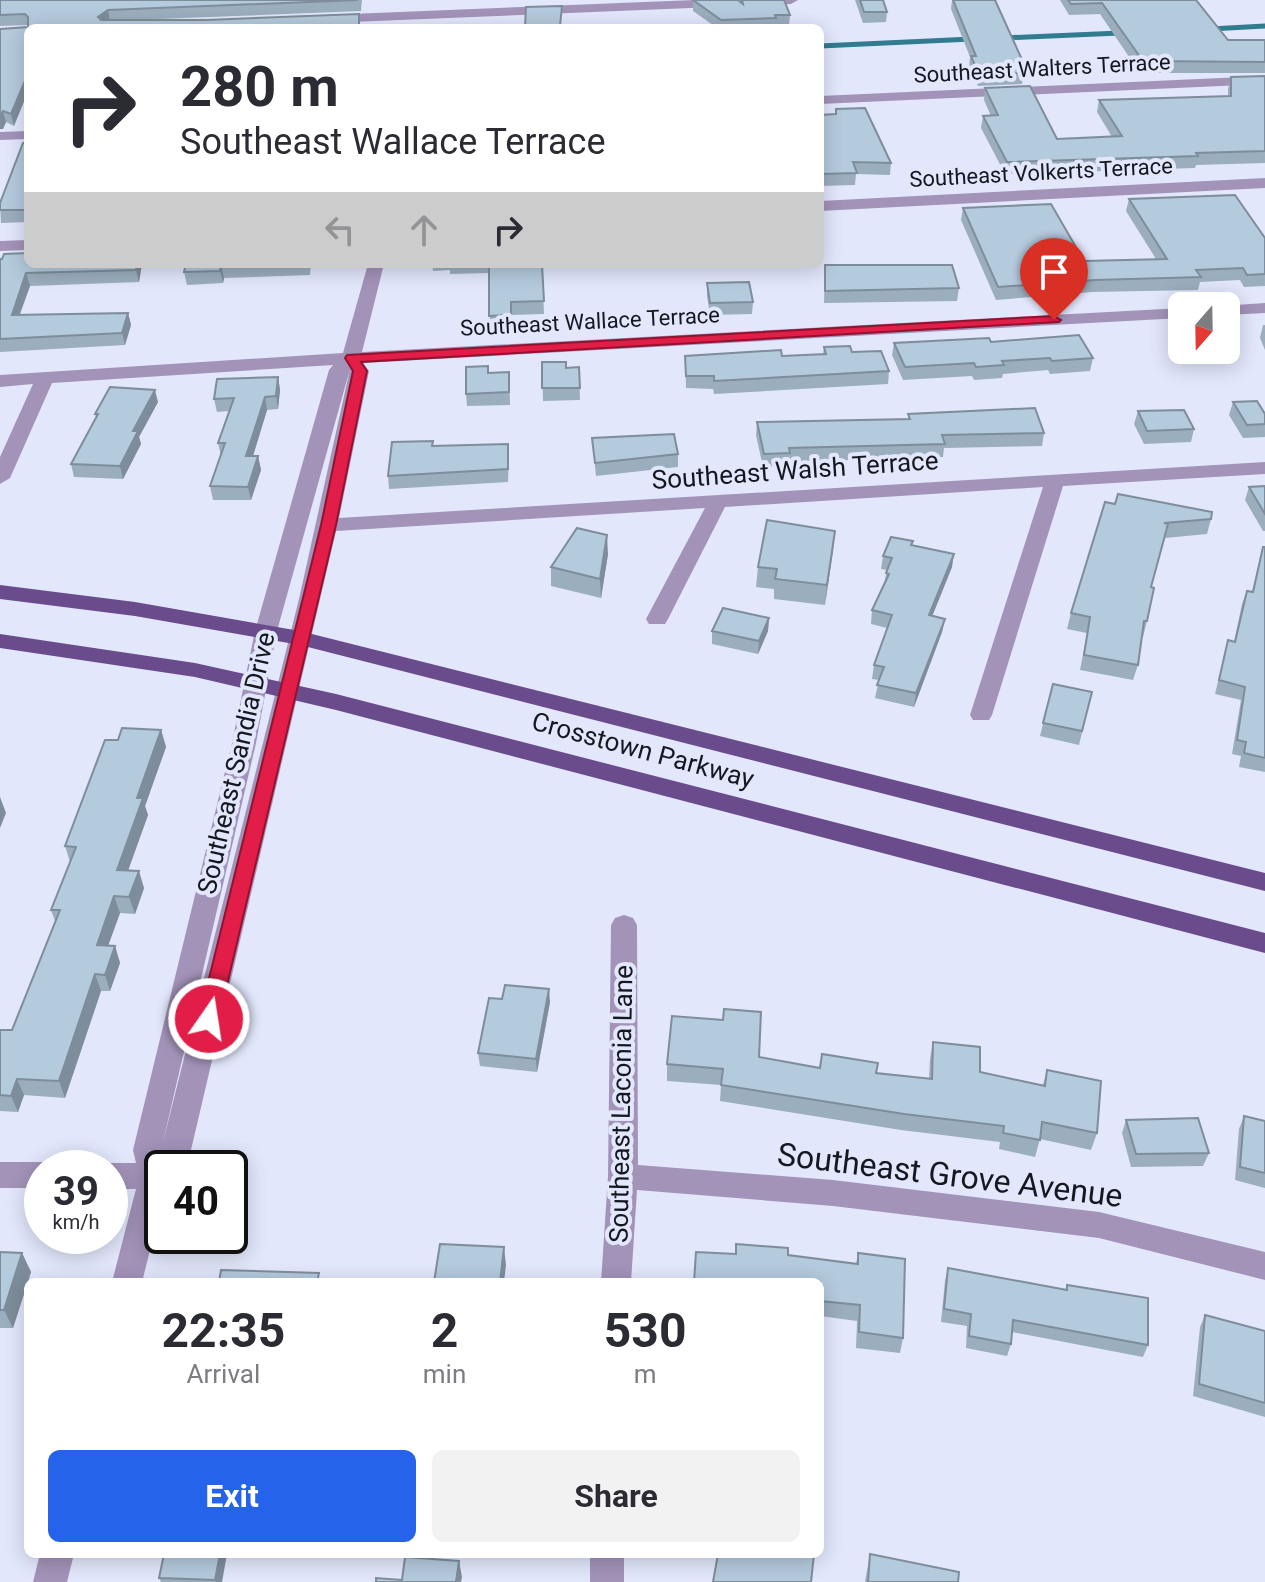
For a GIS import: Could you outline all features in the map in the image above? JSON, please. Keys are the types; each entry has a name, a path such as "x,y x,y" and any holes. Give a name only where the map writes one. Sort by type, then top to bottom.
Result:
{"main road":[{"name":"Crosstown Parkway","path":"0,592 120,607 300,638 1265,882"},
{"name":"Crosstown Parkway","path":"0,641 128,658 254,682 1265,943"}],"street":[{"path":"312,19 627,3 791,0"},
{"name":"Southeast Walters Terrace","path":"824,100 1265,80"},
{"path":"0,136 24,135"},
{"name":"Southeast Volkerts Terrace","path":"824,206 1265,183"},
{"path":"0,246 24,245"},
{"name":"Southeast Sandia Drive","path":"147,1150 244,743 266,631 338,370 351,358 375,268"},
{"path":"1240,309 1265,308"},
{"name":"Southeast Wallace Terrace","path":"0,381 351,358 1168,314"},
{"name":"Southeast Sandia Drive","path":"177,1150 328,525 360,371 351,358"},
{"path":"0,478 45,379"},
{"name":"Southeast Walsh Terrace","path":"328,525 1265,468"},
{"path":"981,715 1055,480"},
{"path":"657,619 719,500"},
{"name":"Southeast Laconia Lane","path":"616,1278 623,1176 624,925"},
{"path":"0,1175 24,1175"},
{"name":"Southeast Grove Avenue","path":"623,1176 833,1193 1099,1225 1265,1266"},
{"name":"Southeast Sandia Drive","path":"128,1278 144,1215"},
{"path":"50,1582 56,1558"},
{"path":"607,1558 607,1582"}],"building":[{"path":"0,0 358,0 108,10 98,17 101,20 206,20 359,14 359,24 28,24 25,14 0,15"},
{"path":"693,0 738,0 743,4 742,0 784,0 790,15 721,20"},
{"path":"860,0 883,0 887,12 864,12"},
{"path":"953,0 995,0 1024,64 1019,65 1023,73 979,75 971,56 976,56"},
{"path":"1068,0 1196,0 1228,40 1265,40 1265,62 1143,61 1102,3 1071,4"},
{"path":"562,6 560,24 525,24 526,7"},
{"path":"24,27 24,83 11,114 3,111 0,117 0,29"},
{"path":"1265,76 1265,151 1007,162 983,116 998,115 985,88 1030,86 1057,139 1122,136 1099,100 1231,96 1231,77"},
{"path":"865,108 891,163 853,162 857,173 824,174 824,115 836,114 836,109"},
{"path":"24,143 24,210 0,210"},
{"path":"1235,195 1265,238 1265,274 1247,275 1243,268 1196,270 1201,277 998,287 963,208 1051,204 1084,261 1167,259 1129,199"},
{"path":"24,253 24,268 136,268 26,273 12,315 128,313 122,333 0,339 0,259 4,254"},
{"path":"825,265 952,265 959,288 825,291"},
{"path":"185,268 220,268 220,271 184,272"},
{"path":"489,268 542,268 544,301 511,302 511,315 489,316"},
{"path":"749,282 753,302 710,303 707,283"},
{"path":"1079,335 1093,358 1002,361 1004,365 976,367 974,363 905,367 894,343 989,338 991,342"},
{"path":"850,346 852,352 881,351 889,371 714,381 714,376 686,376 685,356 781,350 782,356 826,354 824,347"},
{"path":"542,362 566,362 566,368 579,367 580,388 542,388"},
{"path":"488,366 488,373 509,372 509,392 466,394 466,367"},
{"path":"278,377 276,396 265,397 246,456 258,456 248,487 210,486 225,443 218,443 234,398 214,399 217,379"},
{"path":"110,387 155,390 133,431 138,431 120,466 71,464 98,414 95,414"},
{"path":"1257,401 1265,414 1265,424 1247,425 1233,402"},
{"path":"1035,408 1044,433 942,435 945,444 789,448 790,453 764,454 757,422 910,419 908,414"},
{"path":"1184,410 1194,429 1147,431 1138,411"},
{"path":"674,434 678,454 595,463 592,438"},
{"path":"433,441 432,446 508,444 508,469 388,476 392,442"},
{"path":"1265,486 1265,514 1249,487"},
{"path":"1118,494 1212,512 1211,519 1164,523 1168,524 1151,587 1154,588 1147,621 1144,621 1138,665 1084,655 1090,617 1071,613 1105,502 1115,504"},
{"path":"767,520 835,531 827,585 775,579 777,569 758,567"},
{"path":"577,528 607,535 600,579 551,567"},
{"path":"891,537 913,541 911,545 954,554 929,615 945,619 916,693 877,685 884,667 874,665 892,615 872,610 889,574 886,573 892,558 883,556"},
{"path":"1263,547 1265,758 1244,753 1246,742 1237,740 1245,687 1219,680 1228,640 1235,642 1247,591 1253,592"},
{"path":"723,608 769,618 759,641 712,631"},
{"path":"1053,684 1092,692 1082,731 1043,723"},
{"path":"122,728 161,730 137,798 143,798 117,870 139,871 129,897 114,896 97,945 115,946 105,975 95,974 59,1081 17,1079 11,1096 0,1095 0,1030 12,1030 60,910 51,910 76,847 65,846 105,740 118,740"},
{"path":"505,985 549,989 536,1059 478,1053 489,998 502,999"},
{"path":"724,1009 761,1012 759,1057 820,1068 822,1054 878,1063 876,1073 932,1079 933,1042 980,1047 980,1072 1045,1086 1047,1070 1101,1081 1097,1133 1042,1122 1040,1140 1003,1133 1004,1126 904,1114 721,1085 723,1069 667,1064 672,1016 723,1020"},
{"path":"1244,1116 1265,1121 1265,1173 1240,1167"},
{"path":"1198,1118 1209,1153 1136,1154 1126,1120"},
{"path":"440,1244 504,1247 500,1278 435,1278"},
{"path":"736,1244 788,1248 788,1255 858,1264 858,1253 905,1259 903,1338 859,1332 860,1305 824,1301 824,1278 694,1278 696,1252 736,1254"},
{"path":"0,1252 22,1253 4,1310 0,1310"},
{"path":"948,1268 1067,1290 1067,1285 1148,1298 1148,1345 1013,1320 1011,1344 969,1336 971,1314 944,1309"},
{"path":"221,1270 319,1273 318,1278 220,1278"},
{"path":"1205,1315 1265,1331 1265,1403 1199,1384"},
{"path":"870,1554 959,1572 958,1582 868,1582"},
{"path":"163,1558 219,1558 215,1580 159,1578"},
{"path":"405,1558 459,1561 456,1582 376,1582 376,1578 402,1580"},
{"path":"717,1558 814,1558 811,1582 713,1582"}],"waterway":[{"path":"1210,29 1265,26"},
{"path":"1002,38 1120,33"},
{"path":"824,46 972,39"}],"route":[{"path":"209,1019 328,525 360,371 351,358 1054,320"}]}
